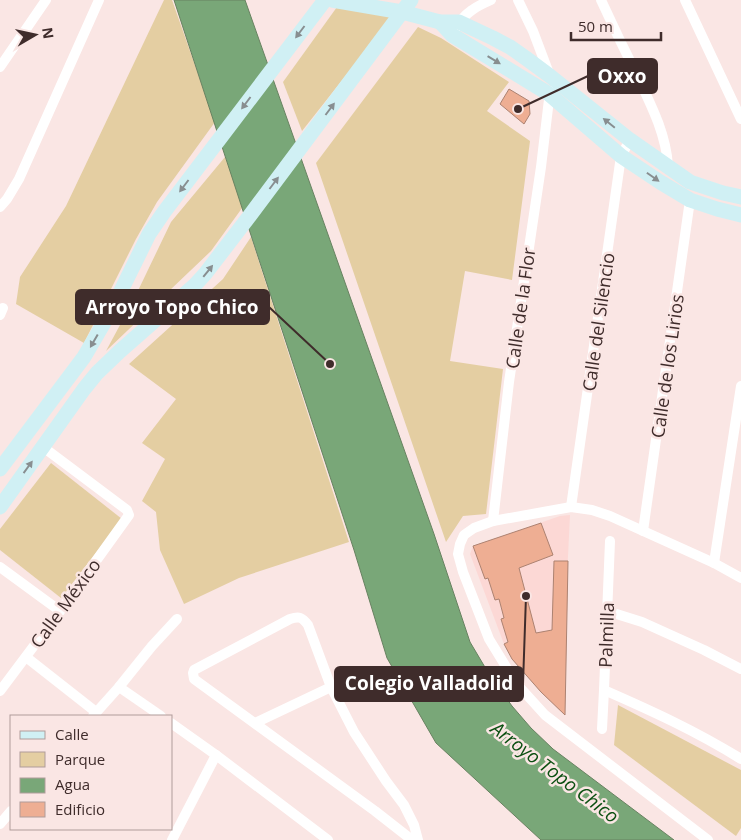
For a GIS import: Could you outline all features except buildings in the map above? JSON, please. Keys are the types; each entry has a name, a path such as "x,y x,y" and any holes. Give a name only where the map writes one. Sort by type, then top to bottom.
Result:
{"street":[{"path":"0,67 46,0"},
{"path":"0,207 19,179 99,0"},
{"path":"0,469 84,357 112,310 149,234 325,0"},
{"path":"332,0 407,6 456,29 510,47 550,76 630,140 690,182 741,197"},
{"path":"456,29 464,16 475,7 492,0"},
{"path":"518,0 533,31 550,76 550,94"},
{"path":"601,0 659,125 666,144 668,166"},
{"path":"685,0 741,118"},
{"path":"0,507 97,373 205,274 407,6"},
{"path":"456,29 550,94 621,156 660,182 690,200 741,215"},
{"name":"Calle de la Flor","path":"493,521 509,382 550,94"},
{"name":"Calle del Silencio","path":"571,507 621,156 630,140"},
{"name":"Calle de los Lirios","path":"643,531 690,200"},
{"path":"714,563 741,386"},
{"name":"Calle México","path":"0,691 129,515 127,510 43,447"},
{"path":"708,840 545,715 516,683 489,639 458,554 464,535 474,528 493,521 571,507 592,510 610,516 714,563 741,578"},
{"name":"Palmilla","path":"602,729 610,541"},
{"path":"0,567 60,611"},
{"path":"607,611 642,622 741,669"},
{"path":"300,617 303,619 308,624 331,687 354,732 404,805 410,817 412,838 194,679 192,673 194,670 290,619 300,617"},
{"path":"26,657 94,714 177,619"},
{"path":"119,686 160,715"},
{"path":"255,722 331,687"},
{"path":"604,690 666,717 741,759"},
{"path":"172,724 328,840"},
{"path":"172,840 216,755"},
{"path":"0,824 10,812"}],"shaded area":[{"path":"570,515 564,711 561,712 512,659 504,644 470,554 473,546 560,516"}],"green space":[{"path":"164,0 172,0 215,122 157,202 136,239 84,343 16,304 20,277 66,206"},
{"path":"337,7 393,16 302,131 283,82"},
{"path":"418,27 441,38 509,82 487,111 530,141 512,280 465,271 450,361 503,369 486,514 463,516 446,542 316,163"},
{"path":"225,157 245,204 211,251 106,351 134,299 171,222"},
{"path":"251,237 349,542 239,578 184,604 160,550 156,512 142,501 165,459 142,443 176,399 129,364 223,279"},
{"path":"51,463 122,519 61,598 0,550 0,529"},
{"path":"618,705 741,770 741,828 736,836 614,745"}],"water":[{"path":"174,0 245,0 434,534 470,642 489,674 512,706 553,749 674,840 541,840 436,743 387,658 354,550"}],"place":[{"name":"Oxxo","path":"518,109"},
{"name":"Arroyo Topo Chico","path":"330,364"},
{"name":"Colegio Valladolid","path":"526,596"}]}
